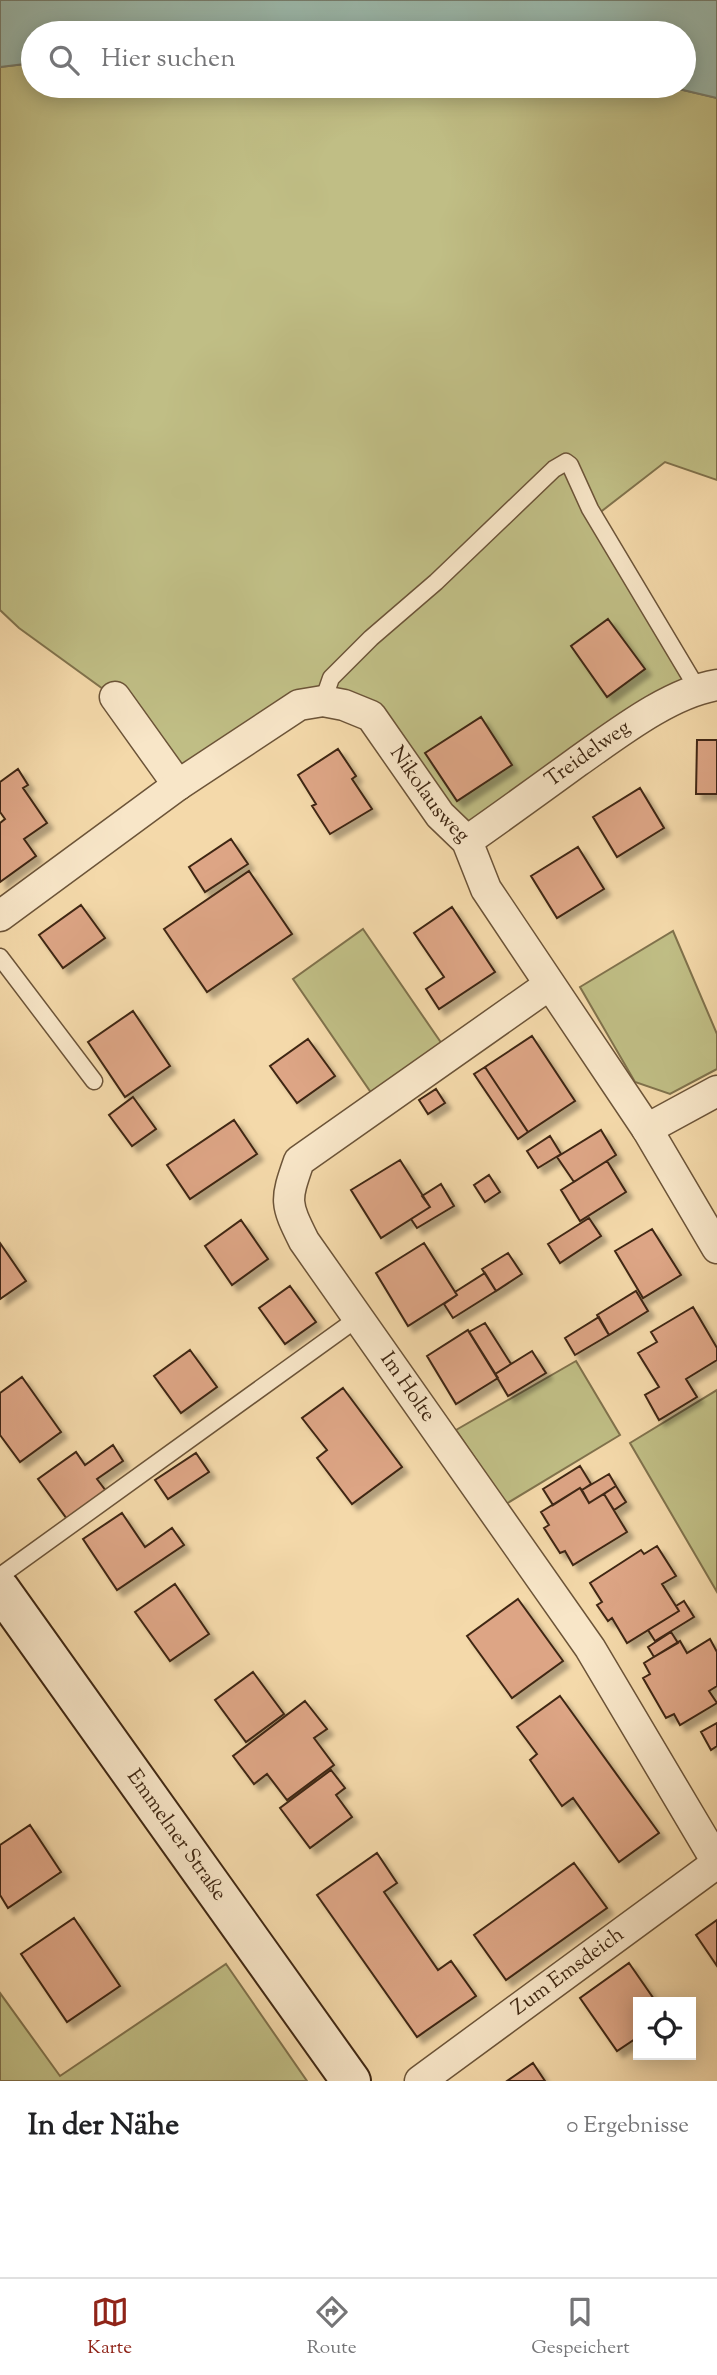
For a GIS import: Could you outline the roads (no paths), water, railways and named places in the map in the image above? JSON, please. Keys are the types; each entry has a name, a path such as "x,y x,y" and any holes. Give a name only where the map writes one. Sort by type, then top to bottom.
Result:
{"street":[{"name":"Treidelweg","path":"467,841 614,736 679,696 707,687"},
{"path":"114,697 178,785"},
{"path":"0,916 178,785 299,705 323,701"},
{"name":"Nikolausweg","path":"323,701 344,705 371,716 440,815 467,841 486,889 647,1129 717,1248"},
{"name":"Im Holte","path":"549,985 299,1161 288,1193 291,1214 304,1241 590,1648 717,1863"},
{"path":"647,1129 717,1091"},
{"name":"Emmelner Straße","path":"0,1589 351,2081"},
{"name":"Zum Emsdeich","path":"420,2081 717,1863"}],"lane":[{"path":"323,701 331,678 342,666 436,582 554,469 566,463 570,465 590,509 707,687"},
{"path":"0,957 94,1080"},
{"path":"0,1576 358,1318"}]}
